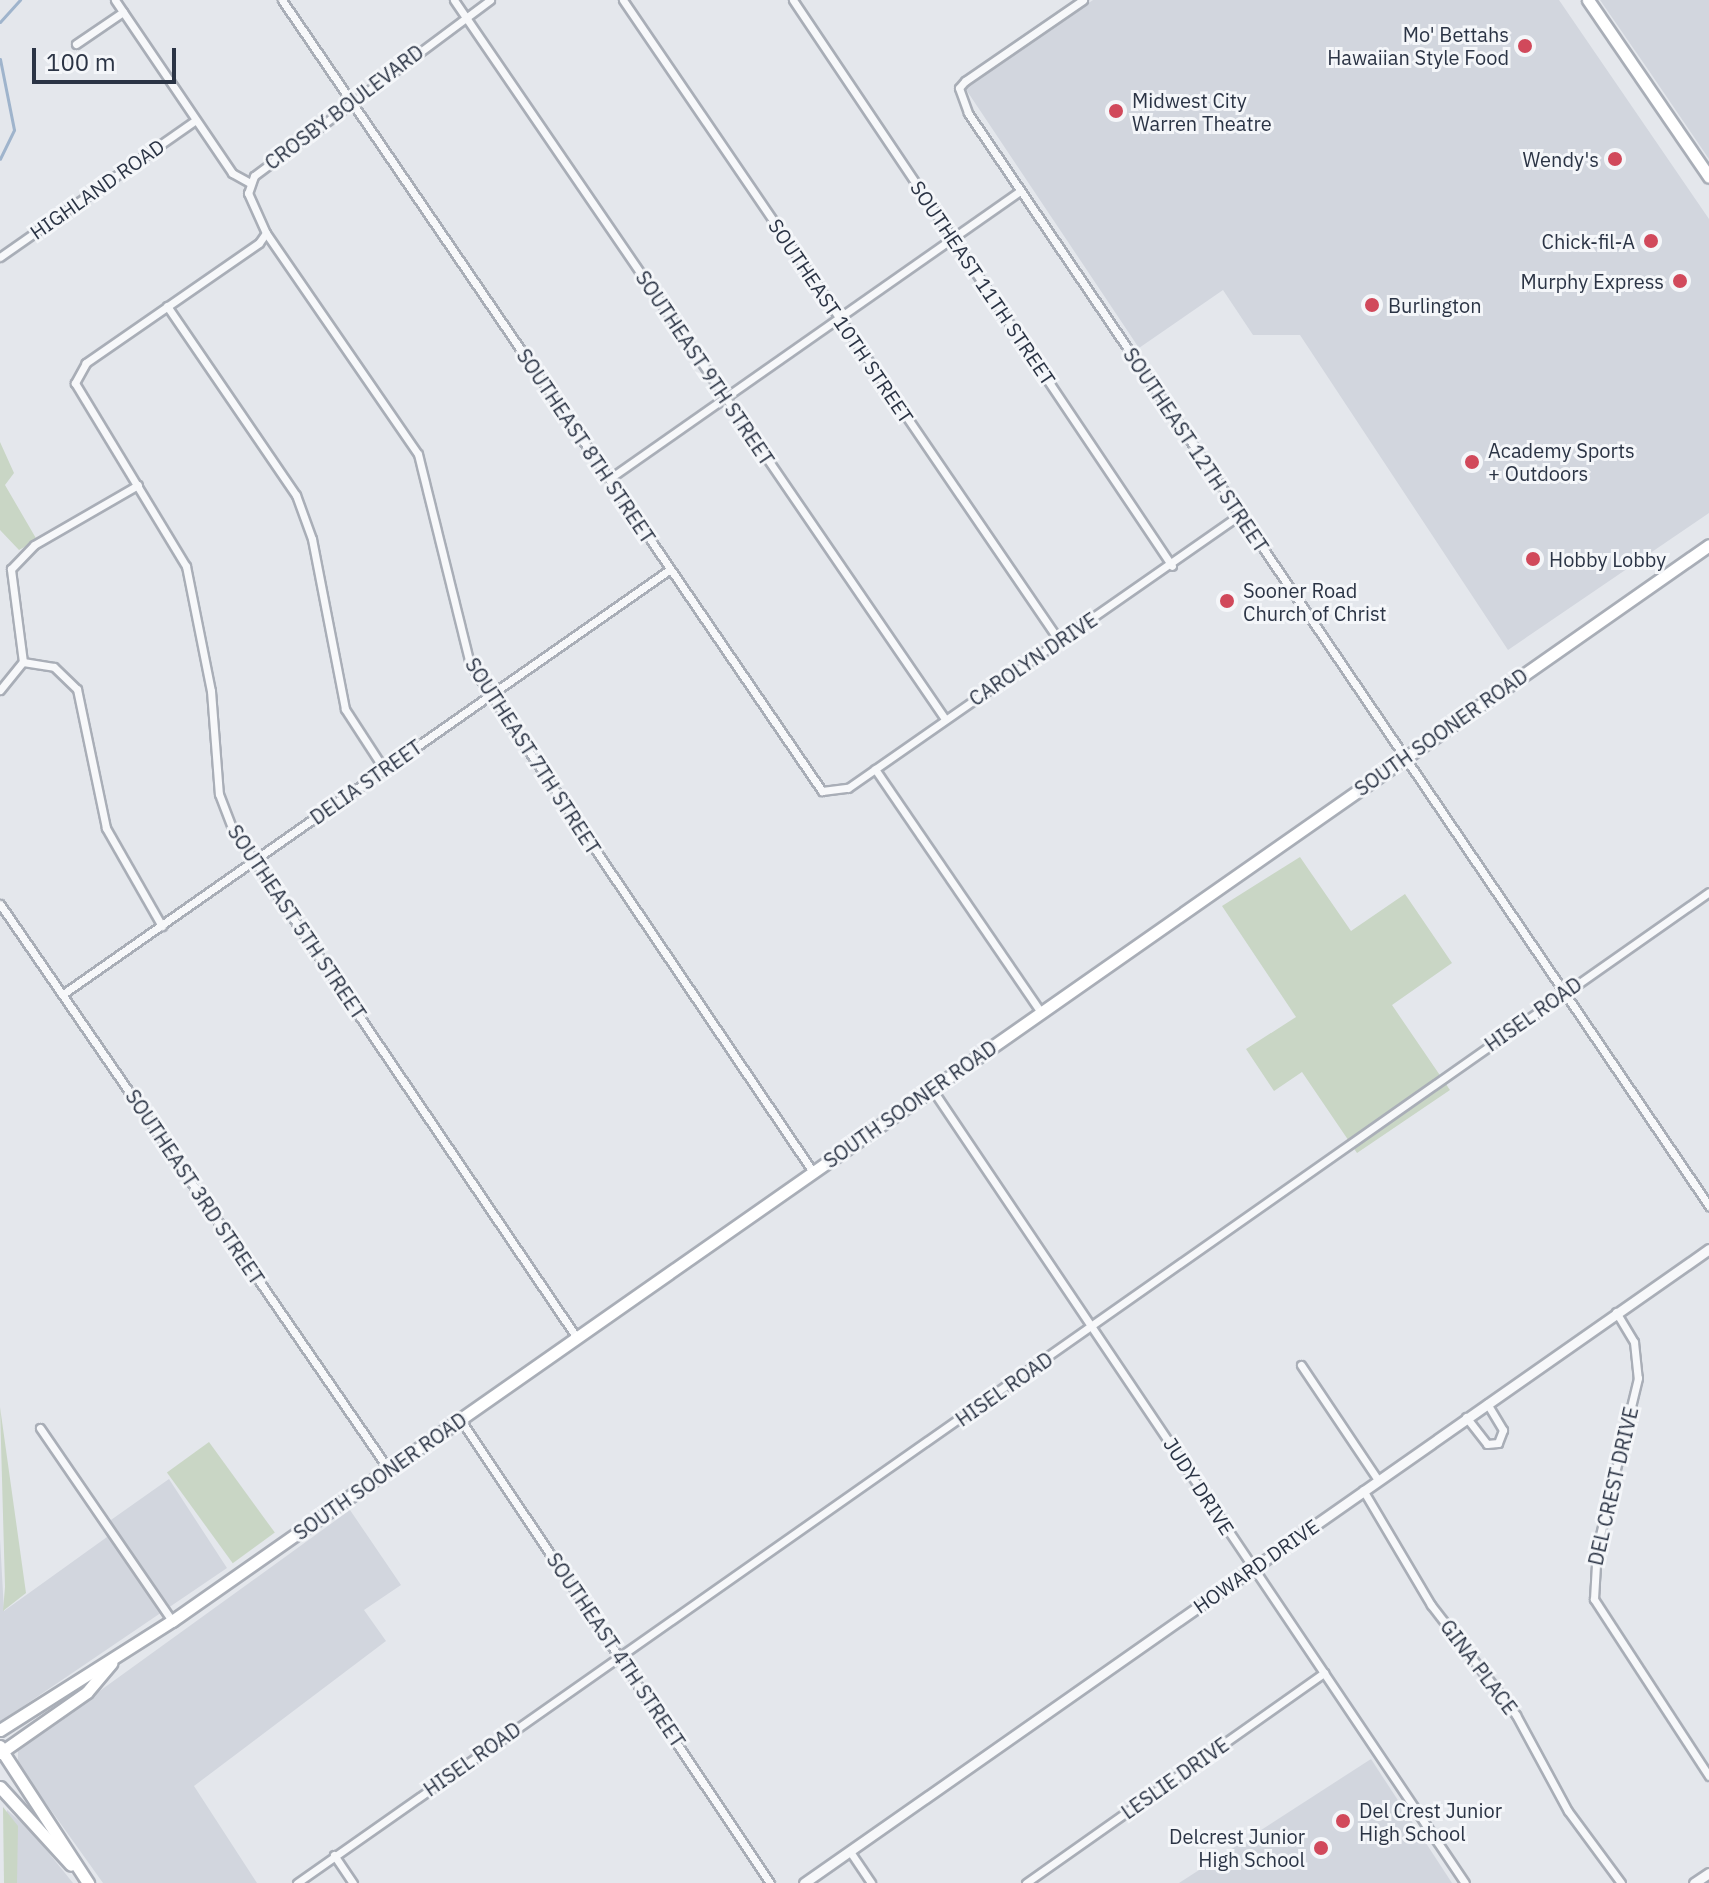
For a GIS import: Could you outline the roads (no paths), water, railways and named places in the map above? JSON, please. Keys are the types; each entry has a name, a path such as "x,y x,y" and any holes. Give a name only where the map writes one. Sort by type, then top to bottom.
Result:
{"main road":[{"path":"1588,0 1709,177"},
{"name":"SOUTH SOONER ROAD","path":"0,1730 111,1663 172,1621 1709,545"},
{"name":"SOUTH SOONER ROAD","path":"1,1750 87,1692 111,1663"},
{"path":"1,1750 88,1883"},
{"path":"0,1787 88,1883"}],"street":[{"path":"115,0 232,173 250,183"},
{"name":"SOUTHEAST 8TH STREET","path":"282,0 822,791"},
{"name":"SOUTHEAST 9TH STREET","path":"454,0 945,719"},
{"name":"CROSBY BOULEVARD","path":"266,233 250,183 350,101 490,0"},
{"name":"SOUTHEAST 10TH STREET","path":"623,0 1060,642"},
{"name":"SOUTHEAST 11TH STREET","path":"793,0 1172,566"},
{"name":"SOUTHEAST 12TH STREET","path":"1083,0 959,88 1020,191 1709,1206"},
{"path":"76,44 123,12"},
{"name":"HIGHLAND ROAD","path":"0,257 194,121"},
{"path":"609,479 1020,191"},
{"path":"266,233 167,306 296,495 312,539 345,709 384,769"},
{"name":"SOUTHEAST 7TH STREET","path":"266,233 418,454 455,623 491,696 813,1172"},
{"name":"SOUTHEAST 5TH STREET","path":"167,306 86,363 75,383 176,544 194,593 219,794 256,861 577,1338"},
{"path":"0,690 23,662 11,569 34,545 138,485"},
{"name":"CAROLYN DRIVE","path":"822,791 848,788 1172,566 1240,515"},
{"name":"DELIA STREET","path":"63,994 669,570"},
{"path":"23,662 54,667 77,689 106,828 162,926"},
{"path":"875,769 1041,1012"},
{"name":"HISEL ROAD","path":"297,1883 1709,892"},
{"name":"SOUTHEAST 3RD STREET","path":"0,904 389,1470"},
{"name":"JUDY DRIVE","path":"932,1089 1465,1883"},
{"name":"HOWARD DRIVE","path":"804,1883 1709,1249"},
{"name":"DEL CREST DRIVE","path":"1616,1312 1634,1342 1638,1378 1597,1547 1594,1599 1709,1776"},
{"path":"1301,1365 1378,1480"},
{"path":"1466,1417 1487,1444 1498,1443 1503,1430 1487,1403"},
{"name":"SOUTHEAST 4TH STREET","path":"460,1419 770,1883"},
{"path":"40,1428 172,1621"},
{"name":"GINA PLACE","path":"1363,1490 1431,1605 1516,1715 1568,1811 1621,1883"},
{"name":"LESLIE DRIVE","path":"1026,1883 1324,1673"},
{"path":"851,1853 871,1883"},
{"path":"334,1855 353,1883"},
{"path":"1694,1883 1709,1873"}],"waterway":[{"path":"0,22 20,0"},
{"path":"0,59 14,130 0,159"}],"place":[{"name":"Mo' Bettahs Hawaiian Style Food","path":"1525,46"},
{"name":"Midwest City Warren Theatre","path":"1116,111"},
{"name":"Wendy's","path":"1615,159"},
{"name":"Chick-fil-A","path":"1651,241"},
{"name":"Murphy Express","path":"1680,281"},
{"name":"Burlington","path":"1372,305"},
{"name":"Academy Sports + Outdoors","path":"1472,462"},
{"name":"Hobby Lobby","path":"1533,559"},
{"name":"Sooner Road Church of Christ","path":"1227,601"},
{"name":"Del Crest Junior High School","path":"1343,1821"},
{"name":"Delcrest Junior High School","path":"1321,1848"}]}
